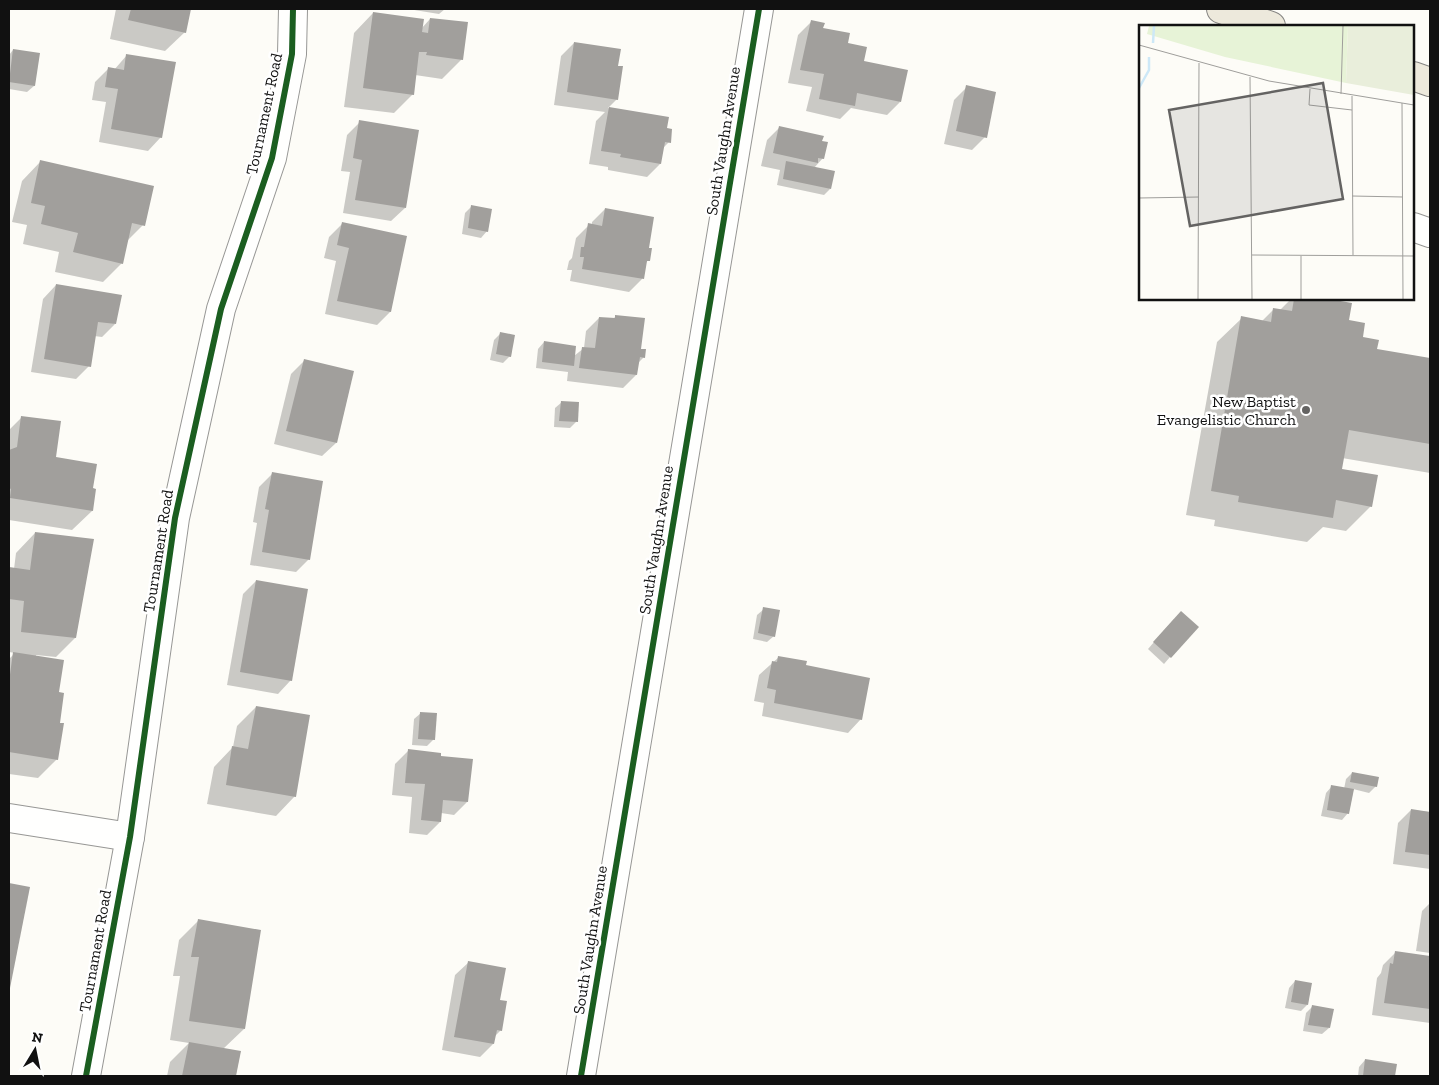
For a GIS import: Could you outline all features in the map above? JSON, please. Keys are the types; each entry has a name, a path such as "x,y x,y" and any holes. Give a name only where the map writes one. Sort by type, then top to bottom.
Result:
{"main road":[{"path":"1221,9 1268,25"},
{"path":"1414,76 1430,82"}],"street":[{"name":"Tournament Road","path":"86,1076 130,837 175,518 221,309 272,158 292,54 293,9"},
{"name":"South Vaughn Avenue","path":"581,1076 759,9"},
{"path":"1414,227 1430,233"},
{"path":"9,818 130,837"}],"building":[{"path":"131,9 191,9 186,33 128,20"},
{"path":"373,12 424,19 422,32 428,33 430,18 468,22 463,60 426,55 427,52 419,52 414,95 363,88"},
{"path":"811,20 825,23 823,28 850,33 848,43 867,47 864,61 908,70 901,102 857,93 855,106 819,99 824,74 800,70"},
{"path":"574,42 621,49 618,66 623,66 618,100 567,92"},
{"path":"13,49 40,53 35,86 9,82"},
{"path":"126,54 176,62 162,138 111,129 118,89 105,87 108,67 124,70"},
{"path":"966,85 996,92 987,138 956,131"},
{"path":"609,107 669,117 667,128 672,129 671,143 665,142 661,164 620,157 621,154 601,151"},
{"path":"359,120 419,130 406,208 355,200 362,160 353,158"},
{"path":"779,126 824,136 822,141 828,142 824,159 818,158 818,163 773,153"},
{"path":"40,160 154,186 145,226 132,223 123,264 73,252 78,233 41,224 45,206 31,203"},
{"path":"786,161 835,171 831,189 783,179"},
{"path":"471,205 492,209 488,232 468,228"},
{"path":"605,208 654,217 649,248 652,248 650,261 647,261 644,279 582,269 584,257 580,257 581,247 584,247 588,223 602,226"},
{"path":"342,222 407,236 391,312 337,301 349,248 337,245"},
{"path":"56,284 122,295 116,324 98,322 91,367 44,359"},
{"path":"1294,300 1335,300 1352,303 1349,320 1365,323 1363,337 1379,340 1377,349 1430,358 1430,444 1349,430 1342,469 1378,475 1372,507 1336,500 1333,518 1238,502 1239,496 1211,491 1241,316 1271,322 1273,308 1292,311"},
{"path":"615,315 645,318 641,349 646,349 645,358 640,357 637,375 579,368 582,347 595,348 599,317 615,318"},
{"path":"500,332 515,335 511,357 496,354"},
{"path":"544,341 576,346 574,366 542,362"},
{"path":"304,359 354,371 337,443 286,431"},
{"path":"561,401 579,402 578,422 559,421"},
{"path":"21,416 61,421 56,457 97,464 93,488 96,489 93,511 10,498 9,450 17,447"},
{"path":"272,472 323,481 310,560 262,552 269,510 265,509"},
{"path":"35,532 94,539 76,638 21,632 24,601 9,599 9,567 30,570"},
{"path":"256,580 308,589 292,681 240,672"},
{"path":"763,607 780,610 775,637 758,633"},
{"path":"1181,611 1199,627 1171,658 1153,642"},
{"path":"13,652 64,660 59,692 64,693 60,723 64,723 58,760 9,752 9,682"},
{"path":"778,656 807,661 806,665 870,678 862,720 774,703 776,690 767,688 772,661 777,662"},
{"path":"256,706 310,715 296,797 226,785 232,746 248,749"},
{"path":"420,712 437,713 435,740 418,739"},
{"path":"408,749 441,753 441,756 473,759 468,802 443,800 441,822 421,820 425,784 405,783"},
{"path":"1352,772 1379,777 1377,787 1350,782"},
{"path":"1331,785 1354,789 1349,814 1327,810"},
{"path":"1411,809 1430,812 1430,855 1405,852"},
{"path":"9,883 30,887 10,988 9,988"},
{"path":"198,919 261,930 245,1029 189,1021 199,957 191,957"},
{"path":"1395,951 1430,956 1430,1009 1384,1003 1390,963 1393,964"},
{"path":"468,961 506,968 500,1000 507,1001 502,1031 497,1030 494,1044 454,1037"},
{"path":"1295,980 1312,983 1308,1005 1291,1002"},
{"path":"1312,1005 1334,1009 1330,1028 1308,1025"},
{"path":"189,1042 241,1051 236,1076 182,1076"},
{"path":"1365,1059 1397,1064 1395,1076 1363,1076"}],"cycle path":[{"path":"86,1076 130,837 175,518 221,309 272,158 292,54 293,9"},
{"path":"581,1076 759,9"}],"place":[{"name":"New Baptist Evangelistic Church","path":"1306,410"}]}
